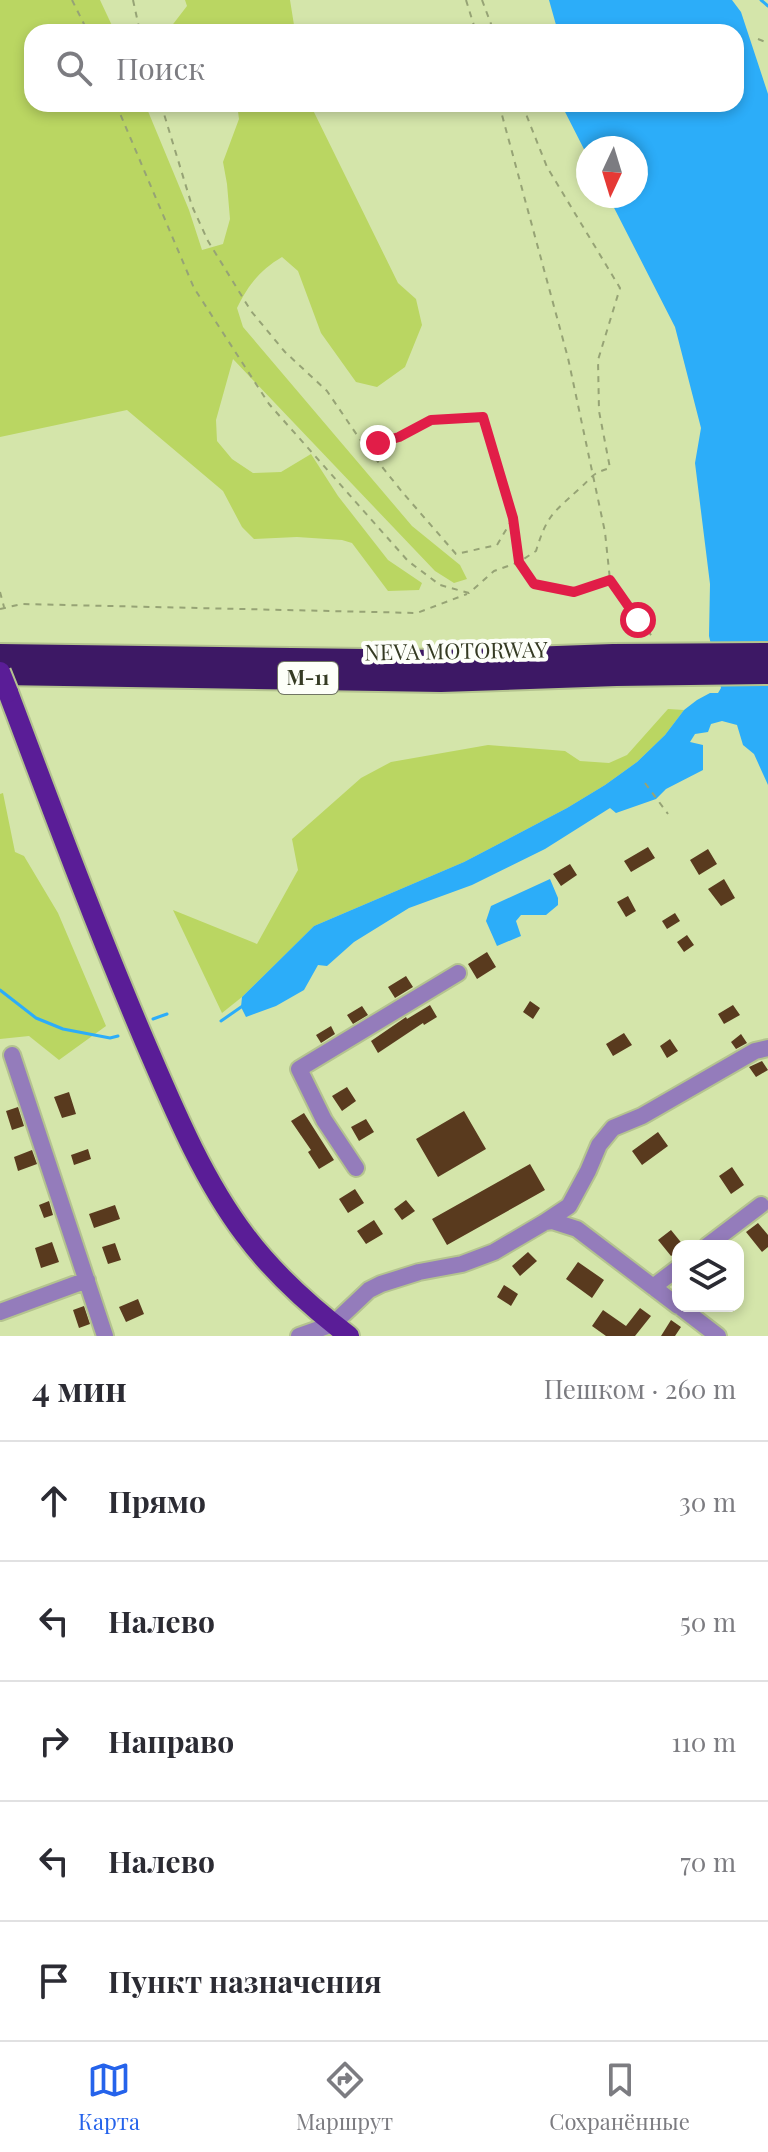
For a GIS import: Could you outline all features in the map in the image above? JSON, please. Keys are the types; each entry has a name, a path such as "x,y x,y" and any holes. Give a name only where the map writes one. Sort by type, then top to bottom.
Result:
{"highway":[{"name":"NEVA MOTORWAY","path":"3,679 441,680 768,655"},
{"name":"NEVA MOTORWAY","path":"0,656 614,665 768,672"}],"main road":[{"path":"3,679 109,957 177,1115 210,1181 264,1258 341,1330"}],"street":[{"path":"356,1168 324,1120 299,1069 458,973"},
{"path":"299,1336 341,1330 369,1290 381,1284 419,1272 462,1264 494,1252 545,1222 569,1206 599,1145 613,1128 642,1116 755,1051 768,1048"},
{"path":"12,1055 105,1336"},
{"path":"715,1240 761,1205"},
{"path":"545,1222 552,1221 577,1229 672,1301"},
{"path":"653,1287 672,1273"},
{"path":"0,1312 87,1280"},
{"path":"686,1312 718,1336"}],"path":[{"path":"72,0 84,24"},
{"path":"133,0 138,24"},
{"path":"466,0 474,24"},
{"path":"482,0 491,24"},
{"path":"758,39 768,43"},
{"path":"119,112 194,288 269,404 408,561 440,585 469,593"},
{"path":"163,112 192,206 208,241 251,311 285,352 327,391 403,493 456,554 497,545 513,518"},
{"path":"501,112 568,358 605,532 610,580 655,640"},
{"path":"0,609 36,604 417,613 469,593 494,571 519,562 536,551 552,513 593,473 610,468 599,411 598,360 620,288 547,167 525,112"},
{"path":"364,444 399,437 431,420 483,417 513,518 519,562 534,584 574,592 610,580"},
{"path":"0,592 5,608"},
{"path":"645,783 668,814"}],"green space":[{"path":"0,0 100,0 111,24 24,24 24,112 148,112 202,250 223,244 230,219 223,162 239,119 238,112 314,112 398,283 416,299 422,325 405,367 377,387 356,382 321,333 298,271 282,257 261,273 241,299 237,308 243,327 412,526 460,565 467,579 454,583 435,571 233,359 216,420 217,441 232,459 253,473 281,472 311,454 338,496 388,560 422,583 419,590 388,591 352,543 297,537 254,539 242,527 223,491 127,410 0,437"},
{"path":"185,0 290,0 294,24 173,24 187,6"},
{"path":"668,709 684,710 665,735 637,762 605,785 464,862 314,926 222,1013 173,910 257,944 298,870 292,839 361,778 391,762 488,745 565,751 580,761 609,763 627,755"},
{"path":"3,793 15,852 24,856 58,913 106,1026 59,1060 29,1036 0,1039 0,794"}],"water":[{"path":"549,0 732,0 741,12 768,94 768,785 754,754 743,745 737,725 722,721 711,724 708,732 695,734 690,742 703,745 703,770 666,789 656,799 616,813 610,808 545,849 472,885 409,908 354,942 327,966 318,965 304,990 276,1006 246,1017 241,1007 242,997 314,926 464,862 567,808 637,762 665,735 684,710 710,693 718,693 721,688 709,636 710,584 695,463 701,428 675,327 614,208 648,208 648,136 577,136 565,112 744,112 744,24 556,24"},
{"path":"550,879 558,905 546,915 521,915 516,921 521,936 497,946 486,921 491,906"}],"building":[{"path":"648,847 655,858 631,872 624,861"},
{"path":"708,849 717,864 699,875 690,860"},
{"path":"570,864 577,875 561,886 553,874"},
{"path":"724,879 735,898 721,906 708,889"},
{"path":"628,896 636,911 626,917 617,902"},
{"path":"675,913 680,921 667,929 662,921"},
{"path":"687,935 694,945 684,952 677,942"},
{"path":"487,952 496,967 477,979 468,964"},
{"path":"406,976 413,987 395,998 388,987"},
{"path":"530,1001 540,1008 533,1019 523,1012"},
{"path":"430,1005 437,1017 378,1053 371,1041"},
{"path":"733,1005 740,1015 724,1024 718,1014"},
{"path":"362,1006 368,1015 353,1024 347,1015"},
{"path":"331,1026 335,1034 321,1043 316,1035"},
{"path":"624,1033 632,1045 613,1056 606,1044"},
{"path":"741,1034 747,1043 736,1049 731,1042"},
{"path":"670,1039 678,1051 667,1058 660,1046"},
{"path":"762,1061 768,1070 756,1077 749,1067"},
{"path":"347,1087 356,1101 342,1111 332,1096"},
{"path":"69,1092 76,1114 62,1118 54,1097"},
{"path":"18,1107 24,1126 12,1130 6,1111"},
{"path":"464,1111 486,1149 438,1177 416,1139"},
{"path":"304,1113 334,1160 319,1169 308,1152 311,1150 291,1121"},
{"path":"366,1119 374,1132 359,1141 351,1127"},
{"path":"658,1132 668,1146 642,1165 632,1151"},
{"path":"88,1149 91,1159 74,1165 71,1155"},
{"path":"32,1150 37,1164 18,1171 14,1157"},
{"path":"530,1164 545,1190 447,1245 432,1219"},
{"path":"732,1167 744,1185 731,1194 719,1176"},
{"path":"355,1189 364,1203 348,1213 339,1199"},
{"path":"406,1200 415,1211 402,1220 394,1209"},
{"path":"49,1201 53,1215 44,1218 39,1205"},
{"path":"115,1205 120,1219 94,1228 89,1214"},
{"path":"374,1220 383,1234 366,1244 357,1231"},
{"path":"758,1223 768,1235 768,1247 762,1252 746,1232"},
{"path":"671,1230 679,1240 672,1240 671,1256 658,1240"},
{"path":"52,1242 59,1262 41,1268 35,1248"},
{"path":"115,1243 121,1260 108,1264 102,1247"},
{"path":"528,1252 537,1261 520,1276 512,1266"},
{"path":"578,1262 604,1280 592,1298 566,1279"},
{"path":"504,1285 518,1294 511,1306 497,1297"},
{"path":"138,1299 144,1314 126,1322 119,1307"},
{"path":"84,1306 90,1324 79,1328 73,1310"},
{"path":"640,1308 651,1316 635,1336 606,1336 592,1326 603,1310 626,1326"},
{"path":"671,1320 681,1327 675,1336 661,1336"}],"waterway":[{"path":"761,0 768,6"},
{"path":"0,990 36,1018 63,1029 110,1038 118,1036"},
{"path":"221,1021 244,1005"},
{"path":"153,1019 167,1014"}],"route":[{"path":"378,443 399,437 431,420 483,417 513,518 519,562 534,584 574,592 610,580 638,620"}]}
